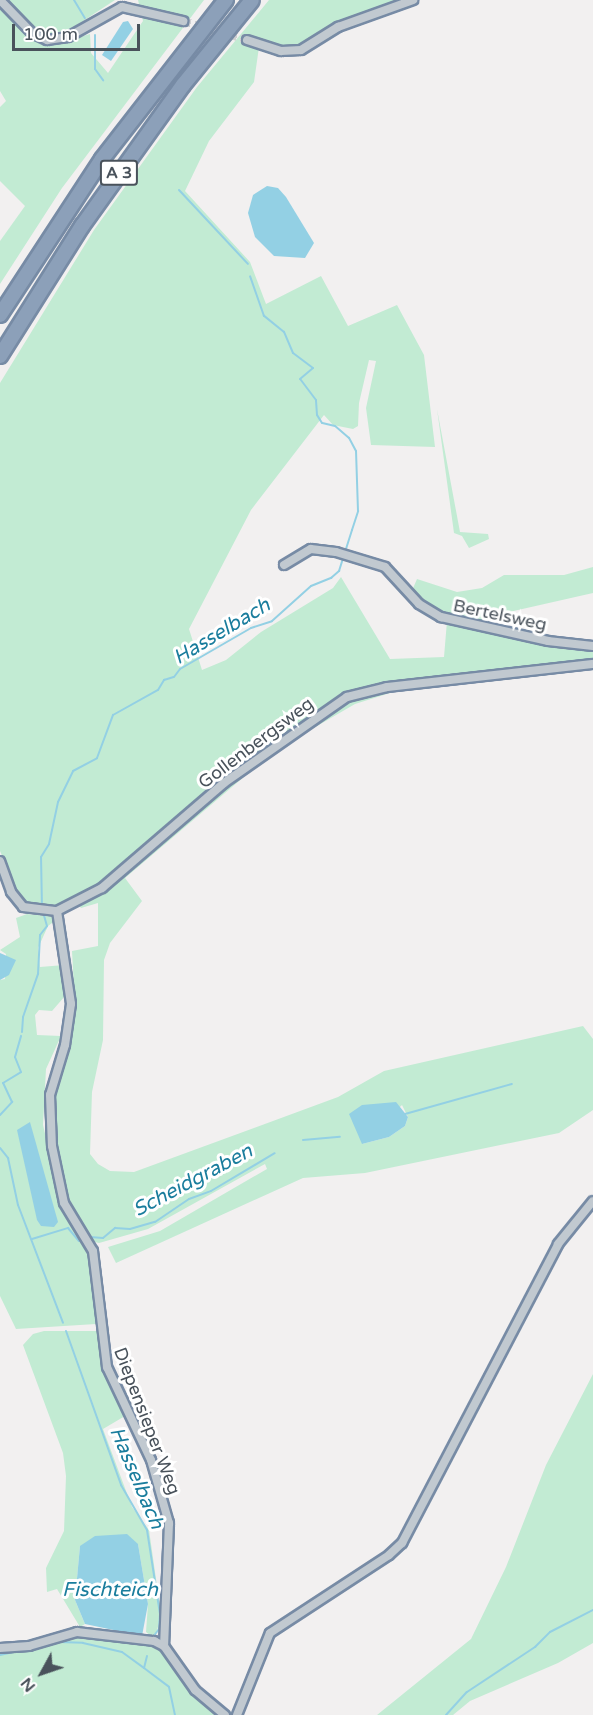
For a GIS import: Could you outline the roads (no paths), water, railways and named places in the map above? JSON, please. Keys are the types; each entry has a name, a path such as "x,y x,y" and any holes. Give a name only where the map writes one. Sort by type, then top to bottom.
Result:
{"highway":[{"name":"A 3","path":"0,315 102,159 226,0"},
{"name":"A 3","path":"0,356 82,226 183,85 252,0"}],"street":[{"path":"0,0 32,33 47,40 68,38 122,7 183,21"},
{"path":"247,40 281,51 301,50 338,27 413,0"},
{"name":"Bertelsweg","path":"284,565 306,550 336,552 390,570 418,604 441,617 548,641 593,646"},
{"name":"Gollenbergsweg","path":"0,861 15,898 30,910 53,910 102,888 224,783 346,697 387,687 593,664"},
{"name":"Diepensieper Weg","path":"53,910 71,1004 65,1045 50,1095 52,1146 64,1203 94,1258 107,1367 151,1460 169,1523 164,1646"},
{"path":"237,1715 270,1633 389,1555 402,1543 558,1244 593,1202"},
{"path":"0,1648 29,1647 76,1632 154,1641 164,1646 195,1690 225,1715"}],"water":[{"path":"128,21 133,29 111,61 102,55 123,22"},
{"path":"267,186 278,188 286,197 314,243 305,258 274,256 255,237 248,213 253,195"},
{"path":"0,953 16,960 9,975 0,980"},
{"path":"396,1102 408,1117 405,1126 389,1137 362,1144 349,1114 362,1105"},
{"path":"30,1122 58,1222 54,1227 41,1226 37,1220 17,1130"},
{"name":"Fischteich","path":"127,1534 138,1544 148,1604 142,1636 85,1624 75,1600 80,1546 95,1536"}],"waterway":[{"name":"Hasselbach","path":"74,0 85,18"},
{"name":"Hasselbach","path":"95,35 95,69 103,80"},
{"name":"Hasselbach","path":"179,190 248,264"},
{"name":"Hasselbach","path":"22,1032 23,1017 38,974 40,935 47,926 42,908 41,857 49,844 58,802 73,771 97,758 113,715 158,690 164,680 174,677 180,669 251,628 272,621 311,586 331,578 339,571 358,511 356,451 349,438 335,426 322,423 317,415 316,400 300,379 313,368 293,353 284,332 264,316 250,276"},
{"name":"Hasselbach","path":"0,1115 12,1102 3,1083 21,1072 15,1057 21,1036"},
{"name":"Scheidgraben","path":"405,1114 512,1084"},
{"name":"Scheidgraben","path":"303,1140 340,1137"},
{"name":"Scheidgraben","path":"0,1148 8,1158 18,1205 63,1323"},
{"name":"Scheidgraben","path":"90,1237 103,1238 115,1228 130,1229 155,1222 189,1199 211,1191 275,1153"},
{"name":"Scheidgraben","path":"32,1239 68,1228 79,1241"},
{"name":"Hasselbach","path":"66,1331 121,1485 147,1530 160,1614 159,1629 153,1637"},
{"path":"446,1715 467,1692 535,1647 550,1632 593,1610"},
{"path":"0,1655 59,1642 83,1643 122,1652 144,1668"},
{"name":"Hasselbach","path":"147,1656 144,1668 169,1687 175,1715"}],"tunnel":[{"path":"183,21 247,40"}]}
